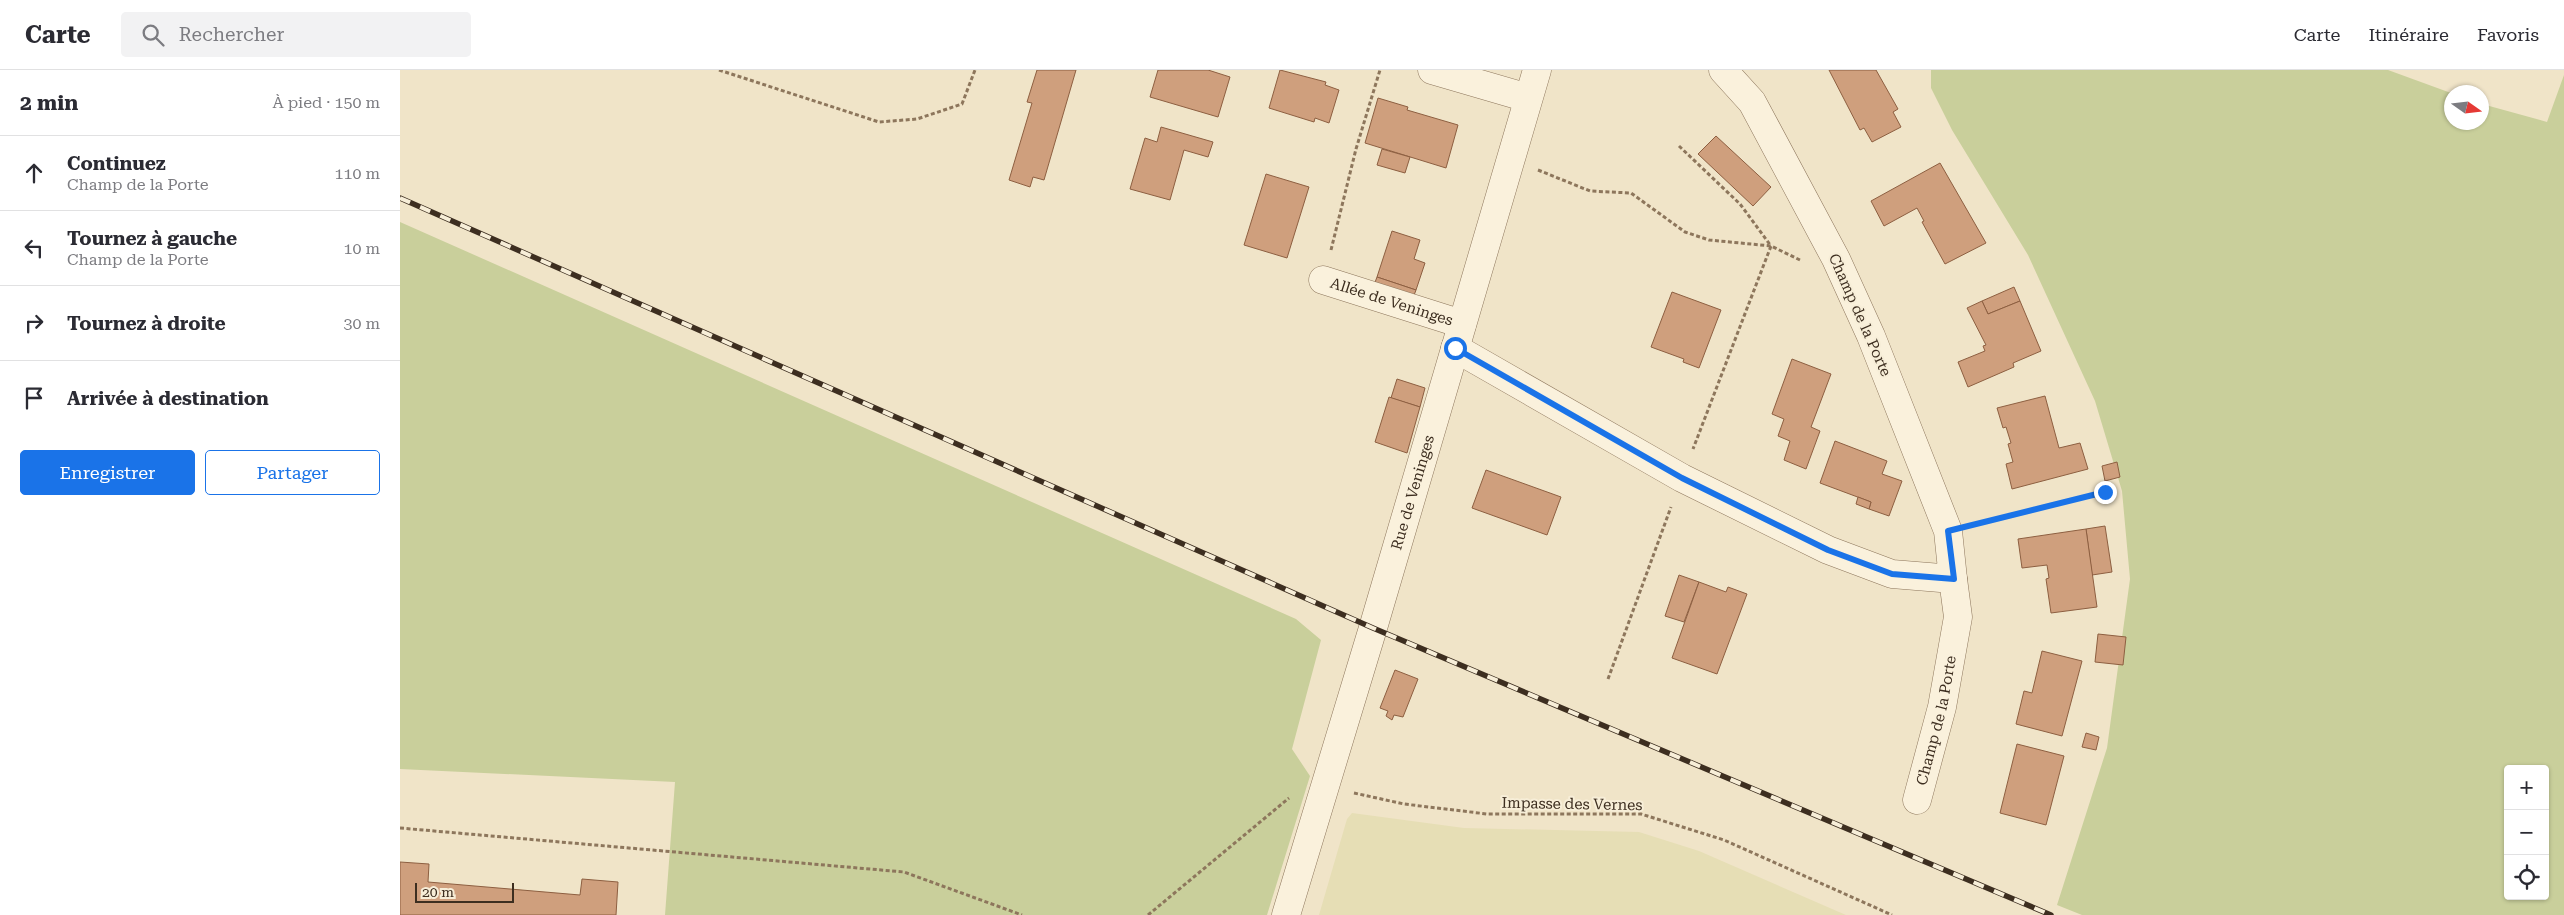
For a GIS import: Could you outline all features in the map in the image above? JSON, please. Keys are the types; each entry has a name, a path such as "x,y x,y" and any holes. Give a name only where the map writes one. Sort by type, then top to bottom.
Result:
{"street":[{"path":"1432,70 1528,98"},
{"name":"Rue de Veninges","path":"1286,915 1537,70"},
{"name":"Champ de la Porte","path":"1723,70 1752,102 1836,259 1871,336 1948,531 1958,617 1942,707 1916,800"},
{"name":"Allée de Veninges","path":"1323,280 1458,336"},
{"path":"1458,336 1682,478 1828,550 1892,574 1954,579"}],"path":[{"path":"719,70 879,122 917,119 962,104 974,70"},
{"path":"1323,280 1356,149 1380,70"},
{"path":"1679,146 1740,204 1771,246"},
{"path":"1510,158 1590,191 1630,193 1685,232 1709,240 1771,246 1812,266 1822,268 1836,259"},
{"path":"1608,680 1682,478 1771,246"},
{"path":"1948,531 2105,492"},
{"path":"1148,915 1290,798 1325,786"},
{"name":"Impasse des Vernes","path":"1325,786 1404,804 1487,814 1641,814 1724,840 1892,915"},
{"path":"400,828 904,872 1022,915"}],"shaded area":[{"path":"1352,813 1464,828 1639,832 1699,851 1846,915 1319,915 1347,819"}],"green space":[{"path":"1931,70 2388,70 2444,90 2444,130 2489,130 2489,106 2547,122 2564,75 2564,915 2082,915 2057,905 2107,748 2130,579 2122,491 2095,401 2028,255 1952,130 1931,88"},
{"path":"400,222 1296,619 1321,640 1292,749 1310,776 1267,915 665,915 675,782 400,769"}],"building":[{"path":"1037,70 1076,70 1044,180 1033,177 1030,187 1009,180 1032,103 1027,102"},
{"path":"1158,70 1208,70 1230,77 1218,117 1150,97"},
{"path":"1280,70 1326,82 1325,85 1339,90 1329,123 1315,118 1314,122 1269,108"},
{"path":"1829,70 1876,70 1898,109 1893,112 1901,127 1872,142 1864,128 1860,130"},
{"path":"1378,98 1408,107 1407,110 1458,125 1446,168 1365,143"},
{"path":"1161,127 1213,142 1208,157 1184,150 1170,200 1130,189 1145,138 1157,142"},
{"path":"1716,136 1771,187 1753,206 1698,154"},
{"path":"1382,149 1410,157 1405,173 1377,165"},
{"path":"1940,163 1986,243 1945,264 1922,222 1924,221 1917,208 1884,226 1871,201"},
{"path":"1266,174 1309,187 1287,258 1244,245"},
{"path":"1392,231 1420,240 1414,259 1425,263 1416,290 1377,277"},
{"path":"1377,277 1416,290 1413,298 1374,285"},
{"path":"2014,287 2020,301 1988,314 1982,301"},
{"path":"1672,292 1721,310 1699,368 1683,362 1684,359 1651,347"},
{"path":"1982,301 1988,314 2020,301 2041,351 2013,363 2014,367 1968,387 1958,362 1985,351 1983,346 1986,345 1967,308"},
{"path":"1792,359 1831,374 1811,427 1820,431 1806,469 1784,460 1790,441 1778,436 1784,419 1772,414"},
{"path":"1397,379 1425,388 1420,407 1391,398"},
{"path":"2045,396 2059,448 2080,443 2088,469 2012,489 2006,464 2013,462 2008,444 2011,443 2006,427 2003,428 1997,408"},
{"path":"1389,397 1420,407 1407,453 1375,442"},
{"path":"1835,441 1887,461 1882,474 1902,481 1889,516 1869,509 1871,502 1820,483"},
{"path":"2117,462 2120,477 2105,481 2102,466"},
{"path":"1486,470 1561,497 1547,535 1472,508"},
{"path":"1858,497 1871,502 1869,509 1856,504"},
{"path":"2105,526 2112,572 2092,575 2086,529"},
{"path":"2086,529 2097,607 2051,613 2046,579 2049,578 2047,565 2022,568 2018,539"},
{"path":"1679,575 1699,582 1684,622 1665,616"},
{"path":"1699,582 1726,592 1728,587 1747,594 1717,674 1672,658"},
{"path":"2098,634 2126,637 2123,665 2095,662"},
{"path":"2042,651 2082,661 2062,736 2016,724 2024,691 2032,693"},
{"path":"1395,670 1418,679 1403,717 1394,715 1392,720 1386,716 1388,711 1380,708"},
{"path":"2086,733 2099,737 2096,750 2082,747"},
{"path":"2017,744 2064,756 2046,825 2000,813"},
{"path":"400,862 429,864 428,882 580,895 582,879 618,882 616,915 400,915"}],"railway":[{"path":"400,198 1373,628 2051,915"}],"route":[{"path":"1455,348 1682,478 1828,550 1892,574 1954,579 1948,531 2105,492"}]}
